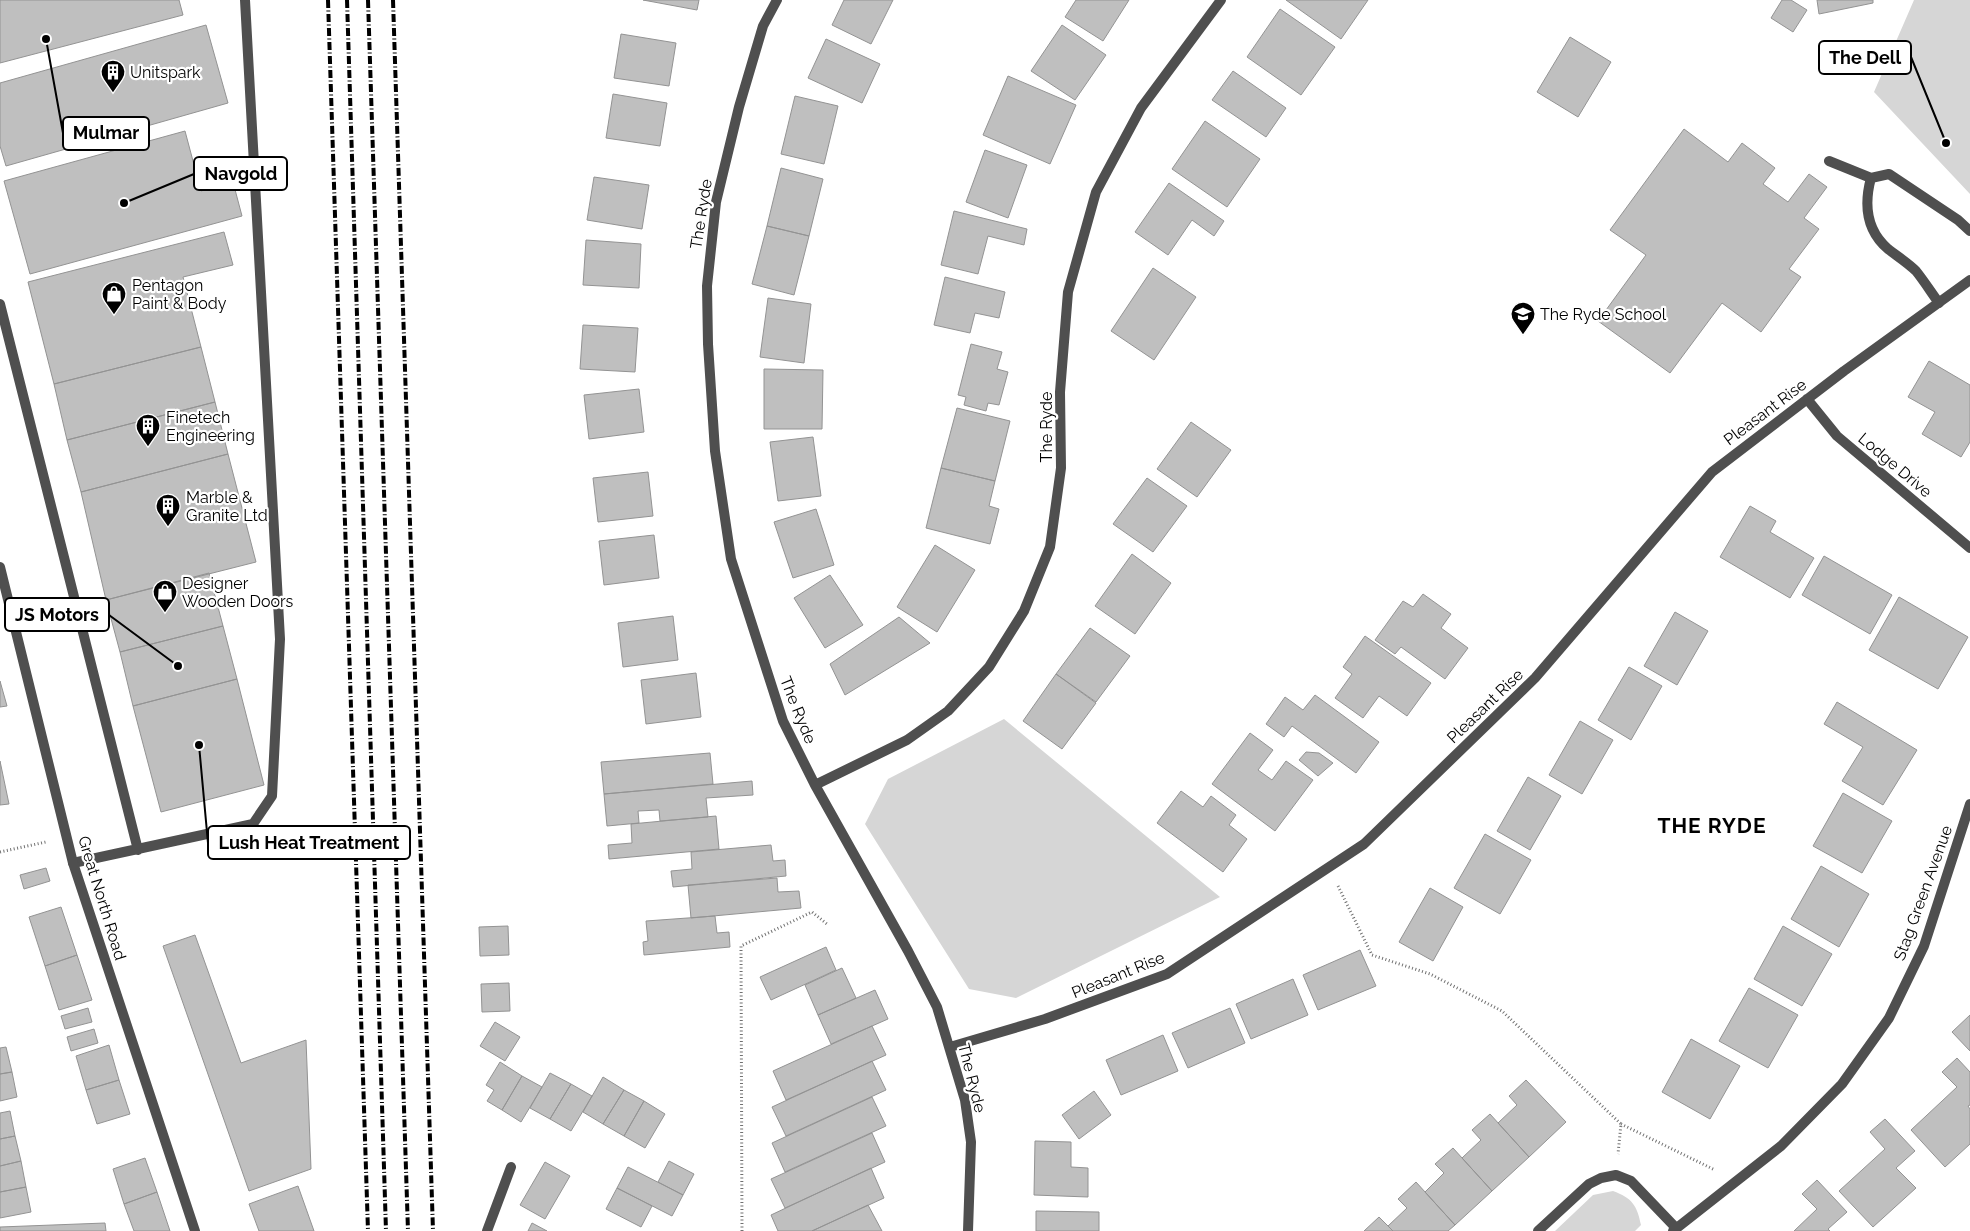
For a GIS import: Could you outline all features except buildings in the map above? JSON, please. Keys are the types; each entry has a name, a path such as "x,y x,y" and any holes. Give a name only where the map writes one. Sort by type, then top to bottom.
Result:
{"street":[{"path":"73,863 253,824 272,796 280,639 245,0"},
{"name":"The Ryde","path":"777,0 763,26 738,107 716,202 707,286 708,344 715,451 731,559 783,721 815,785 908,951 937,1007 965,1100 971,1142 968,1231"},
{"name":"The Ryde","path":"815,785 907,740 948,711 988,666 1024,611 1050,547 1061,468 1060,392 1068,292 1096,192 1141,108 1221,0"},
{"path":"1828,161 1871,178 1889,174 1958,220 1970,231"},
{"path":"1871,178 1867,193 1868,217 1873,232 1886,247 1915,270 1939,303"},
{"name":"Pleasant Rise","path":"950,1047 1046,1019 1167,974 1364,844 1535,678 1712,472 1807,399 1970,280"},
{"path":"0,304 138,850"},
{"name":"Lodge Drive","path":"1807,399 1837,436 1970,548"},
{"name":"Great North Road","path":"0,567 73,863 195,1231"},
{"name":"Stag Green Avenue","path":"1616,1175 1631,1181 1675,1229 1735,1180 1781,1146 1842,1084 1889,1018 1924,946 1970,804"},
{"path":"487,1231 511,1167"},
{"path":"1538,1231 1589,1184 1601,1178 1616,1175"}],"path":[{"path":"0,852 67,838"},
{"path":"1328,868 1372,955 1430,974 1502,1011 1621,1124 1735,1180"},
{"path":"742,1231 742,946 812,912 827,924"},
{"path":"1616,1175 1621,1124"}],"shaded area":[{"path":"1914,0 1970,0 1970,194 1874,92"},
{"path":"1004,719 1220,897 1016,998 969,989 865,824 888,779"},
{"path":"1613,1191 1625,1196 1633,1203 1638,1212 1641,1225 1635,1231 1555,1231 1593,1195"}],"railway":[{"path":"328,0 368,1231"},
{"path":"347,0 386,1231"},
{"path":"368,0 408,1231"},
{"path":"393,0 433,1231"}],"place":[{"name":"Mulmar","path":"46,39"},
{"name":"Unitspark","path":"113,93"},
{"name":"The Dell","path":"1946,143"},
{"name":"Navgold","path":"124,203"},
{"name":"Pentagon Paint & Body","path":"114,315"},
{"name":"The Ryde School","path":"1523,335"},
{"name":"Finetech Engineering","path":"148,447"},
{"name":"Marble & Granite Ltd","path":"168,527"},
{"name":"Designer Wooden Doors","path":"165,613"},
{"name":"JS Motors","path":"178,666"},
{"name":"Lush Heat Treatment","path":"199,745"}],"district":[{"name":"THE RYDE","path":"1712,825"}]}
